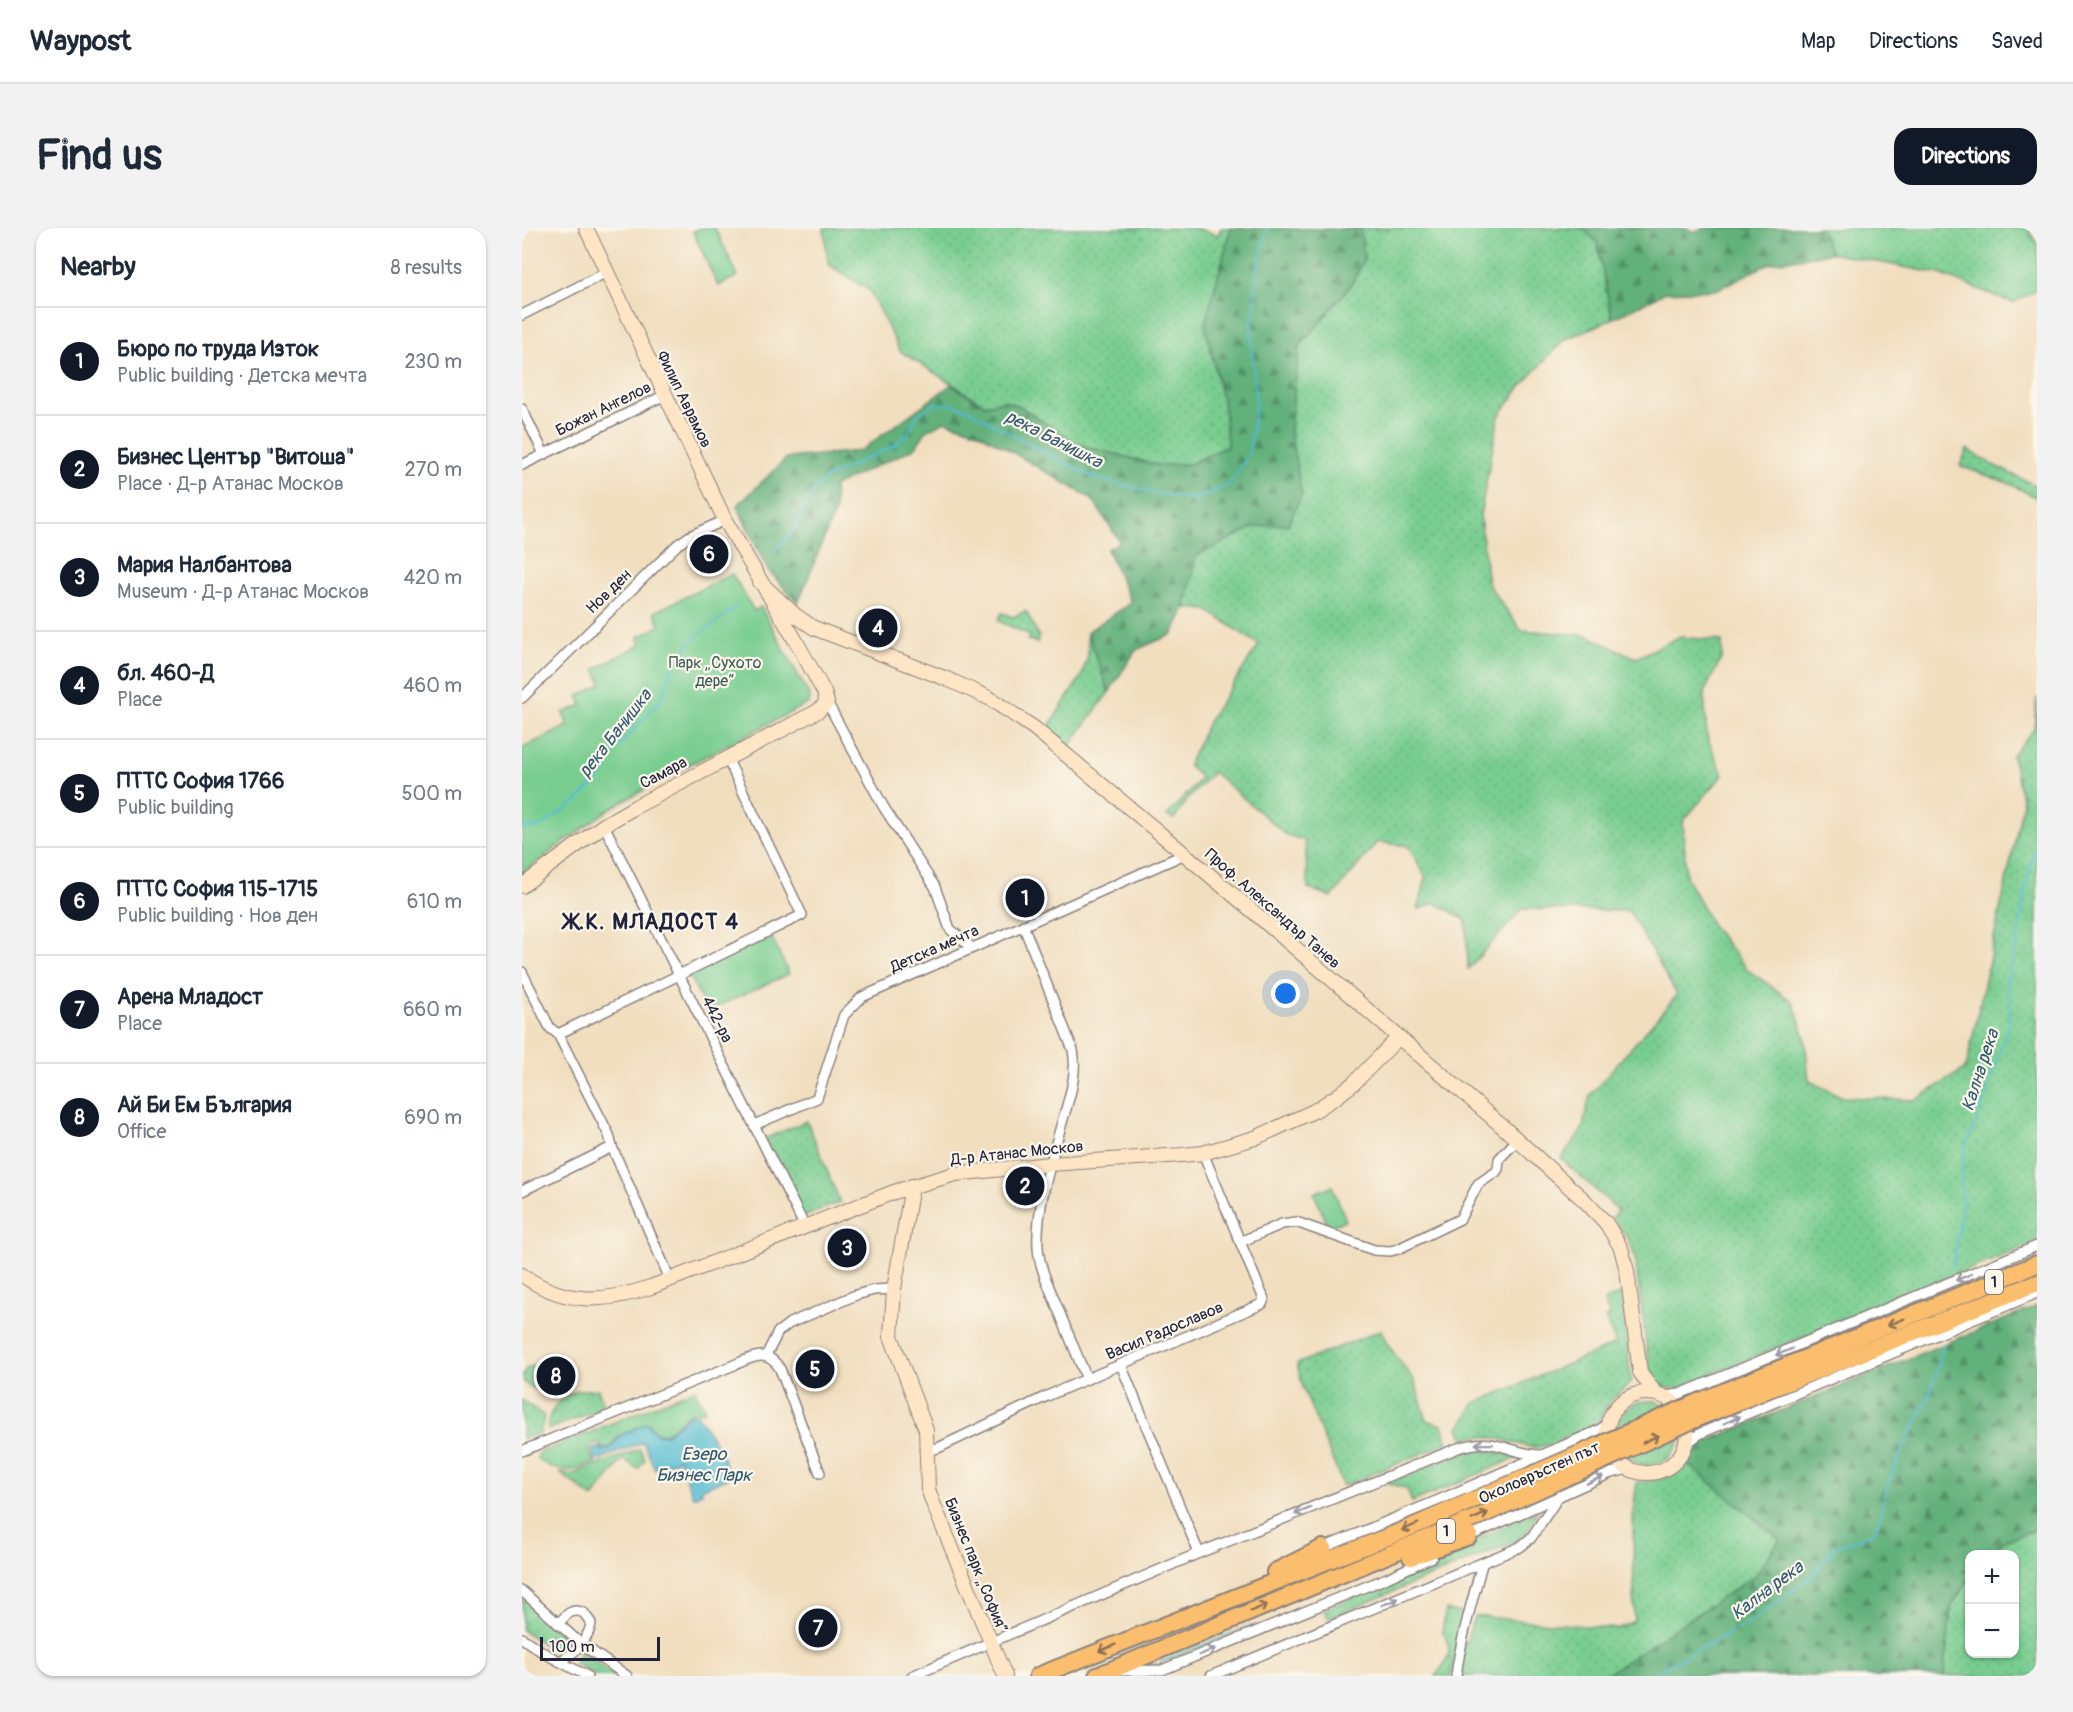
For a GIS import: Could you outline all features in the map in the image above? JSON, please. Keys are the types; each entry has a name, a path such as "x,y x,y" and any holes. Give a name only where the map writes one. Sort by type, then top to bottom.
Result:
{"highway":[{"name":"Околовръстен път","path":"1038,1676 1597,1455 2037,1264"},
{"name":"Околовръстен път","path":"1699,1410 2037,1283"},
{"name":"Околовръстен път","path":"1103,1673 1476,1518 1597,1455"},
{"path":"1290,1595 1380,1568 1469,1536"},
{"path":"1214,1606 1303,1556 1323,1548"}],"street":[{"name":"Филип Аврамов","path":"586,228 725,520 797,643 824,692 827,702"},
{"path":"522,315 606,272"},
{"name":"Божан Ангелов","path":"522,465 665,395"},
{"path":"522,409 544,454"},
{"name":"Нов ден","path":"522,698 676,545 725,520"},
{"name":"Проф. Александър Танев","path":"760,582 795,615 814,628 989,698 1034,729 1185,854 1399,1037 1596,1212 1614,1234 1621,1248 1627,1271 1640,1372 1631,1397"},
{"path":"797,643 796,636 800,628 808,626 814,628"},
{"path":"827,702 883,806 935,887 950,929 972,948"},
{"name":"Самара","path":"522,886 604,825 667,789 818,711 827,702"},
{"path":"558,1034 802,915 727,758"},
{"name":"442-ра","path":"604,825 805,1227"},
{"name":"Детска мечта","path":"754,1125 817,1098 844,1015 862,997 1185,854"},
{"path":"1023,925 1075,1059 1075,1074 1050,1164 1039,1224 1040,1259 1049,1288 1087,1379"},
{"path":"522,972 550,1028 558,1034 609,1135 612,1147 670,1279"},
{"name":"Д-р Атанас Москов","path":"522,1275 535,1285 579,1299 594,1300 625,1295 912,1186 963,1173 1203,1153 1255,1138 1314,1111 1354,1083 1399,1037"},
{"path":"1240,1242 1282,1224 1296,1222 1374,1250 1398,1249 1460,1219 1478,1184 1496,1172 1499,1159 1517,1140"},
{"path":"522,1191 612,1147"},
{"name":"Васил Радославов","path":"928,1450 938,1448 1087,1379 1262,1304 1264,1299 1203,1153"},
{"name":"Бизнес парк „София“","path":"912,1186 894,1289 891,1336 926,1430 928,1489 1005,1676"},
{"path":"1629,1469 1618,1461 1607,1436 1609,1423 1615,1410 1631,1397 1638,1394 1672,1396 1690,1390 2037,1246"},
{"path":"766,1356 778,1332 790,1323 856,1295 874,1290 894,1289"},
{"path":"1103,1673 1162,1670 1395,1575 1469,1536 1611,1473 1629,1469 1649,1473 1664,1470 1676,1462 1691,1440 1701,1432 2037,1293"},
{"path":"522,1451 742,1362 766,1356 774,1360 780,1369 820,1473"},
{"path":"1121,1365 1199,1553"},
{"name":"Проф. Александър Танев","path":"1640,1372 1659,1395"},
{"path":"1659,1395 1678,1407 1683,1415 1688,1432 1684,1450"},
{"path":"1323,1548 1599,1430 1609,1423"},
{"path":"912,1676 1199,1553 1468,1445 1489,1443 1541,1455"},
{"path":"1211,1676 1520,1547 1531,1538 1556,1499 1561,1495"},
{"path":"1456,1676 1465,1623 1482,1564"},
{"path":"522,1591 580,1643 627,1676"},
{"path":"558,1624 569,1612 577,1610 585,1613 590,1619 591,1627 570,1656 559,1661"},
{"path":"522,1638 587,1676"}],"green space":[{"path":"700,228 715,228 738,276 718,286 693,232"},
{"path":"824,228 1194,228 1218,235 1221,228 1231,228 1205,325 1224,407 1228,446 1190,464 1158,465 1079,445 1019,406 1004,401 985,405 900,351 869,290 828,264"},
{"path":"1231,228 1361,229 1364,259 1351,285 1299,347 1290,431 1302,495 1288,524 1254,527 1196,556 1185,608 1173,634 1136,650 1109,692 1087,632 1131,603 1107,549 1120,542 1092,499 978,432 945,421 927,430 915,448 834,486 835,511 798,603 767,569 737,506 787,458 860,451 951,385 985,405 1004,401 1019,406 1079,445 1158,465 1190,464 1227,446 1224,407 1205,325"},
{"path":"1360,228 1582,228 1597,241 1612,319 1564,340 1522,385 1499,416 1480,515 1488,584 1521,630 1586,635 1636,658 1679,637 1722,641 1722,657 1704,693 1707,737 1723,775 1683,821 1686,876 1713,927 1748,970 1793,1002 1805,1037 1809,1081 1843,1097 1916,1100 1966,1068 2023,803 2012,755 2034,729 2037,697 2037,1242 1678,1388 1662,1386 1650,1376 1635,1257 1629,1240 1612,1217 1618,1210 1561,1159 1582,1130 1590,1095 1677,995 1629,911 1522,909 1468,969 1466,920 1436,903 1418,909 1426,878 1408,846 1377,842 1332,897 1308,888 1305,841 1285,834 1213,772 1188,799 1174,819 1167,816 1201,778 1188,765 1209,720 1259,645 1207,610 1185,608 1196,556 1254,526 1302,495 1290,431 1299,347 1351,285 1364,259"},
{"path":"1582,228 1688,228 1692,232 1704,228 1815,228 1821,230 1831,253 1770,263 1716,290 1666,292 1612,319 1597,242"},
{"path":"1815,228 2031,228 2030,234 2037,243 2037,290 2013,303 1940,274 1831,253 1821,230"},
{"path":"1967,449 1995,466 2037,486 2037,498 2008,483 1960,466"},
{"name":"Парк „Сухото дере“","path":"732,574 754,611 761,607 810,697 809,703 611,808 522,873 522,748 568,726 563,713 582,705 578,696 602,684 595,669 641,644 638,637 660,626 654,612"},
{"path":"1026,611 1039,637 1037,643 1028,640 1030,635 998,621 1002,613 1013,617"},
{"path":"1087,632 1109,692 1069,747 1047,729 1082,675 1088,655"},
{"path":"771,936 789,974 707,1011 689,975"},
{"path":"807,1121 840,1202 801,1218 762,1140"},
{"path":"1332,1186 1346,1220 1328,1227 1314,1193"},
{"path":"1622,1293 1631,1381 1611,1401 1596,1423 1564,1439 1537,1447 1490,1437 1463,1438 1459,1428 1475,1403 1616,1344 1605,1318 1610,1316 1604,1301"},
{"path":"2037,1306 2037,1529 2006,1540 1994,1550 1965,1550 1965,1584 1951,1607 1944,1676 1604,1676 1756,1575 1780,1540 1686,1462 1692,1449"},
{"path":"1381,1330 1388,1345 1414,1380 1427,1420 1442,1425 1448,1443 1343,1486 1303,1388 1297,1364"},
{"path":"534,1366 542,1369 545,1377 542,1385 534,1388 526,1385 523,1377 526,1369"},
{"path":"598,1389 605,1407 548,1430 549,1417 561,1400 579,1390"},
{"path":"695,1389 705,1411 690,1413 665,1434 656,1432 648,1423 620,1435 610,1447 603,1449 599,1443 588,1448 595,1463 572,1470 552,1468 537,1459 539,1453"},
{"path":"522,1400 544,1416 540,1434 522,1439"},
{"path":"1648,1401 1666,1407 1674,1415 1680,1433 1674,1451 1666,1459 1648,1465 1630,1459 1622,1451 1616,1433 1622,1415 1630,1407"},
{"path":"640,1449 645,1460 638,1469 623,1459 593,1498 560,1473 572,1474"},
{"path":"1481,1449 1519,1457 1412,1502 1407,1489 1387,1483 1461,1453"},
{"path":"1686,1462 1780,1539 1756,1575 1604,1676 1459,1676 1463,1652 1474,1616 1617,1629 1634,1621 1633,1511 1637,1482 1670,1476"},
{"path":"1538,1511 1527,1532 1514,1542 1329,1618 1323,1610 1405,1576 1454,1549"},
{"path":"2037,1529 2037,1676 1944,1676 1951,1607 1965,1584 1965,1658 2019,1658 2019,1550 1994,1550 2006,1540"},
{"path":"522,1599 565,1638 569,1646 564,1652 559,1654 522,1630"},
{"path":"1446,1610 1463,1613 1451,1676 1435,1676 1447,1660 1449,1649 1442,1631"},
{"path":"580,1651 615,1676 597,1676 574,1663"}],"water":[{"name":"Езеро Бизнес Парк","path":"690,1415 698,1415 722,1454 729,1477 701,1489 702,1493 693,1497 679,1459 655,1469 643,1442 596,1461 592,1450 600,1447 602,1451 611,1448 620,1436 647,1423 655,1433 665,1435"}],"waterway":[{"name":"река Банишка","path":"774,551 792,534 810,495 826,478 895,445 908,433 918,414 936,403 969,410 1095,478 1155,493 1194,499 1229,485 1249,454 1256,400 1251,335 1258,267 1267,228"},
{"name":"река Банишка","path":"522,829 538,828 576,802 605,772 611,754 660,701 672,669 692,640 736,607"},
{"name":"Кална река","path":"1953,1267 1963,1199 1961,1180 1965,1146 1977,1122 2009,1023 2010,998 2007,979 2015,954 2030,866 2037,844"},
{"name":"Кална река","path":"1652,1676 1661,1669 1747,1624 1810,1578 1835,1547 1874,1533 1888,1485 1934,1381 1943,1344"},
{"path":"1161,1662 1251,1626"}],"place":[{"name":"ПТТС София 115-1715","path":"709,554"},
{"name":"бл. 460-Д","path":"878,628"},
{"name":"Бюро по труда Изток","path":"1025,898"},
{"name":"Бизнес Център \"Витоша\"","path":"1025,1186"},
{"name":"Мария Налбантова","path":"847,1248"},
{"name":"ПТТС София 1766","path":"815,1369"},
{"name":"Ай Би Ем България","path":"556,1376"},
{"name":"Арена Младост","path":"818,1628"}],"district":[{"name":"Ж.К. МЛАДОСТ 4","path":"652,921"}]}
